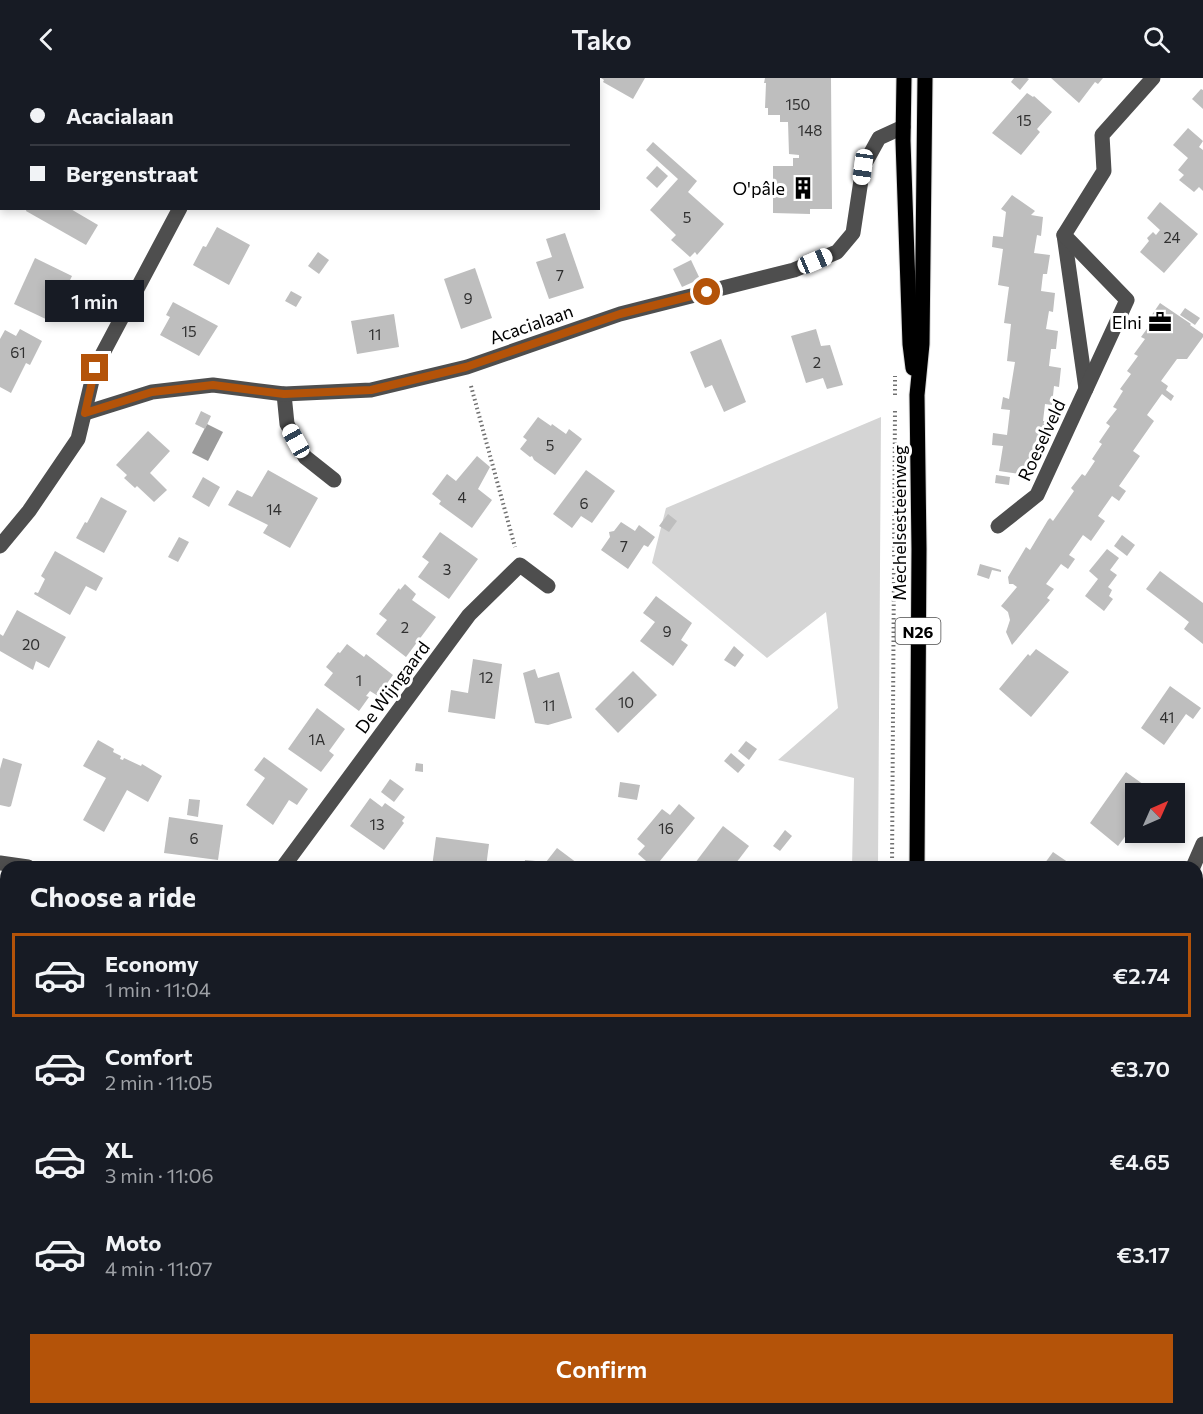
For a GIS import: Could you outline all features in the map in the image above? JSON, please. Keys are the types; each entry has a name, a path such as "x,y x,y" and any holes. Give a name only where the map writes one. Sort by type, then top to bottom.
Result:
{"main road":[{"name":"Mechelsesteenweg","path":"904,78 903,127 910,344 917,395"},
{"name":"Mechelsesteenweg","path":"916,861 919,549 917,395 922,344 925,78"}],"street":[{"path":"1064,235 1104,171 1102,135 1153,78"},
{"name":"Acacialaan","path":"86,407 152,392 213,385 284,394 371,390 466,367 620,314 794,270 837,252 853,233 863,167 879,138 903,127"},
{"path":"0,546 29,511 78,439 95,368 179,210"},
{"name":"Roeselveld","path":"998,526 1037,495 1127,300 1064,235"},
{"name":"Roeselveld","path":"1064,235 1086,390"},
{"path":"284,394 287,424 305,457 334,480"},
{"path":"520,565 548,586"},
{"name":"De Wijngaard","path":"287,861 469,615 520,565"},
{"path":"1196,861 1203,844"}],"path":[{"path":"466,367 520,565"},
{"path":"892,861 895,368"}],"shaded area":[{"path":"881,417 878,861 852,861 854,778 778,760 838,708 826,612 767,658 652,563 666,508"},
{"path":"207,424 223,432 208,461 192,453"}],"building":[{"path":"601,78 645,78 633,99 603,82"},
{"path":"765,78 831,78 832,209 810,209 810,214 773,213 773,166 793,166 793,158 799,158 799,155 789,154 788,122 780,122 780,115 768,115 768,108 765,108"},
{"path":"1014,78 1029,79 1020,90 1011,82"},
{"path":"1051,78 1103,78 1098,84 1095,82 1079,103"},
{"path":"1201,89 1203,90 1203,109 1192,99"},
{"path":"1027,93 1034,96 1052,112 1037,129 1040,132 1021,155 992,133"},
{"path":"1188,128 1203,141 1199,147 1203,150 1203,191 1199,187 1194,192 1179,180 1184,175 1178,170 1188,158 1173,145"},
{"path":"653,142 697,181 688,192 724,224 697,255 695,252 690,257 671,240 676,235 650,210 678,179 646,150"},
{"path":"657,166 668,176 657,188 646,178"},
{"path":"1012,195 1035,211 1031,215 1043,217 1041,236 1037,235 1034,253 1050,255 1047,274 1043,274 1041,291 1055,293 1053,312 1049,311 1046,329 1058,331 1056,349 1051,349 1049,366 1061,368 1059,387 1054,386 1052,405 1045,404 1043,421 1047,421 1044,441 1036,440 1033,458 1037,458 1035,476 999,471 1003,446 992,445 993,433 1007,435 1010,410 1001,409 1003,397 1009,399 1015,362 1007,361 1011,324 1004,323 1009,287 998,285 1003,249 992,247 993,236 1003,237 1006,212 1001,209"},
{"path":"1160,202 1198,234 1164,273 1140,252 1149,241 1147,238 1153,232 1156,235 1160,230 1147,218"},
{"path":"72,210 98,225 86,245 26,211"},
{"path":"217,227 250,245 229,285 193,265"},
{"path":"565,233 584,288 549,299 536,262 552,257 546,239"},
{"path":"318,252 329,260 319,274 308,266"},
{"path":"35,258 72,276 50,321 14,304"},
{"path":"691,260 700,279 682,287 673,269"},
{"path":"475,268 492,318 461,329 444,279"},
{"path":"291,291 302,297 296,307 285,301"},
{"path":"173,302 218,326 199,356 160,335 170,317 166,315"},
{"path":"1160,303 1191,324 1203,334 1203,337 1187,359 1177,359 1161,381 1168,386 1166,390 1174,396 1171,401 1162,394 1147,415 1154,421 1133,451 1140,456 1119,486 1126,491 1119,501 1112,496 1098,516 1105,521 1091,541 1083,535 1069,555 1075,559 1068,569 1061,564 1046,584 1054,589 1047,598 1050,600 1012,645 1006,632 1010,620 1008,612 1001,606 1017,587 1009,584 1008,577 1026,547 1030,550 1048,520 1050,518 1053,521 1074,491 1071,488 1082,474 1085,476 1095,461 1092,459 1102,444 1099,442 1110,426 1106,423 1117,409 1113,407 1123,391 1120,389 1131,374 1127,371 1138,356 1134,354 1145,339 1141,337 1152,322 1149,319"},
{"path":"1185,308 1200,318 1195,325 1180,315"},
{"path":"394,314 399,347 357,354 351,321"},
{"path":"20,329 42,341 30,365 26,363 11,393 0,387 0,339 5,330 16,336"},
{"path":"816,329 821,346 830,345 843,385 827,389 823,378 806,383 791,336"},
{"path":"721,339 746,402 724,412 712,385 705,388 690,352"},
{"path":"201,411 211,416 205,429 195,424"},
{"path":"538,417 566,434 569,429 582,439 555,475 520,449 527,440 523,437"},
{"path":"148,431 170,451 150,473 167,490 154,502 137,486 135,488 124,478 127,475 116,465"},
{"path":"477,456 490,467 478,489 492,500 472,528 439,504 441,501 432,494 447,474 456,481"},
{"path":"268,470 318,498 290,548 263,533 268,525 228,505 237,490 252,497"},
{"path":"586,470 615,491 592,523 581,516 572,528 553,514"},
{"path":"996,475 1010,477 1009,485 995,483"},
{"path":"203,477 220,487 209,507 192,497"},
{"path":"101,497 127,511 104,553 76,538"},
{"path":"668,514 677,521 669,532 659,526"},
{"path":"621,522 635,531 639,525 655,537 648,547 644,545 628,569 601,550 610,537 609,532 614,531"},
{"path":"440,532 478,559 449,599 418,577 429,562 422,557"},
{"path":"1122,535 1135,545 1127,556 1114,546"},
{"path":"179,537 189,542 178,562 168,557"},
{"path":"1107,549 1119,558 1110,570 1117,575 1108,587 1112,590 1109,596 1113,599 1104,611 1085,596 1098,579 1089,571"},
{"path":"55,551 103,578 96,591 86,586 70,615 34,594 38,593 45,579 41,576"},
{"path":"980,564 1001,570 1001,572 992,570 989,579 977,575"},
{"path":"1160,571 1203,603 1203,644 1184,629 1189,622 1146,589"},
{"path":"405,584 416,594 412,600 436,617 406,657 376,634 387,620 379,614 399,588 400,590"},
{"path":"656,596 692,623 681,640 688,645 673,666 640,641 655,622 643,613"},
{"path":"17,610 66,637 49,668 36,661 33,670 0,651 0,634 3,636"},
{"path":"347,644 364,657 366,654 393,675 378,696 370,691 366,696 369,697 359,711 324,685 333,673 326,667"},
{"path":"734,646 744,655 735,667 724,660"},
{"path":"1036,649 1069,672 1031,717 999,689 1028,654 1030,656"},
{"path":"473,659 502,664 495,719 448,712 451,690 468,693"},
{"path":"535,669 538,678 559,672 572,718 548,725 535,723 523,673"},
{"path":"633,671 657,695 618,733 595,709"},
{"path":"1170,686 1201,708 1193,719 1186,714 1164,745 1141,728"},
{"path":"317,708 345,729 329,751 334,755 321,772 288,749"},
{"path":"98,740 114,749 113,752 121,756 120,759 124,758 141,766 142,764 162,776 148,802 127,790 104,832 83,820 106,778 83,766"},
{"path":"746,741 757,749 749,760 738,751"},
{"path":"731,753 745,765 738,773 724,761"},
{"path":"264,757 308,789 297,805 289,800 273,825 246,805 265,778 254,770"},
{"path":"3,758 22,764 9,807 0,805 0,769"},
{"path":"416,763 423,764 423,772 415,771"},
{"path":"1126,772 1141,783 1125,783 1125,837 1118,846 1090,823"},
{"path":"390,779 404,789 394,802 381,792"},
{"path":"620,782 640,785 637,800 618,797"},
{"path":"370,798 382,807 385,803 405,817 402,821 404,823 384,850 350,826"},
{"path":"189,799 200,800 198,817 187,815"},
{"path":"679,804 695,818 660,861 646,861 638,854 645,846 637,839 662,809 670,815"},
{"path":"169,817 223,825 218,860 164,853"},
{"path":"723,826 749,846 738,861 697,861"},
{"path":"785,830 792,836 780,851 773,846"},
{"path":"436,837 489,844 487,861 433,861"},
{"path":"557,848 574,861 547,861"},
{"path":"1053,852 1066,861 1046,861"}],"place":[{"name":"O'pâle","path":"803,188"},
{"name":"Elni","path":"1160,322"}],"route":[{"path":"95,368 85,413 152,392 213,385 284,394 371,390 466,367 620,314 707,292"}]}
